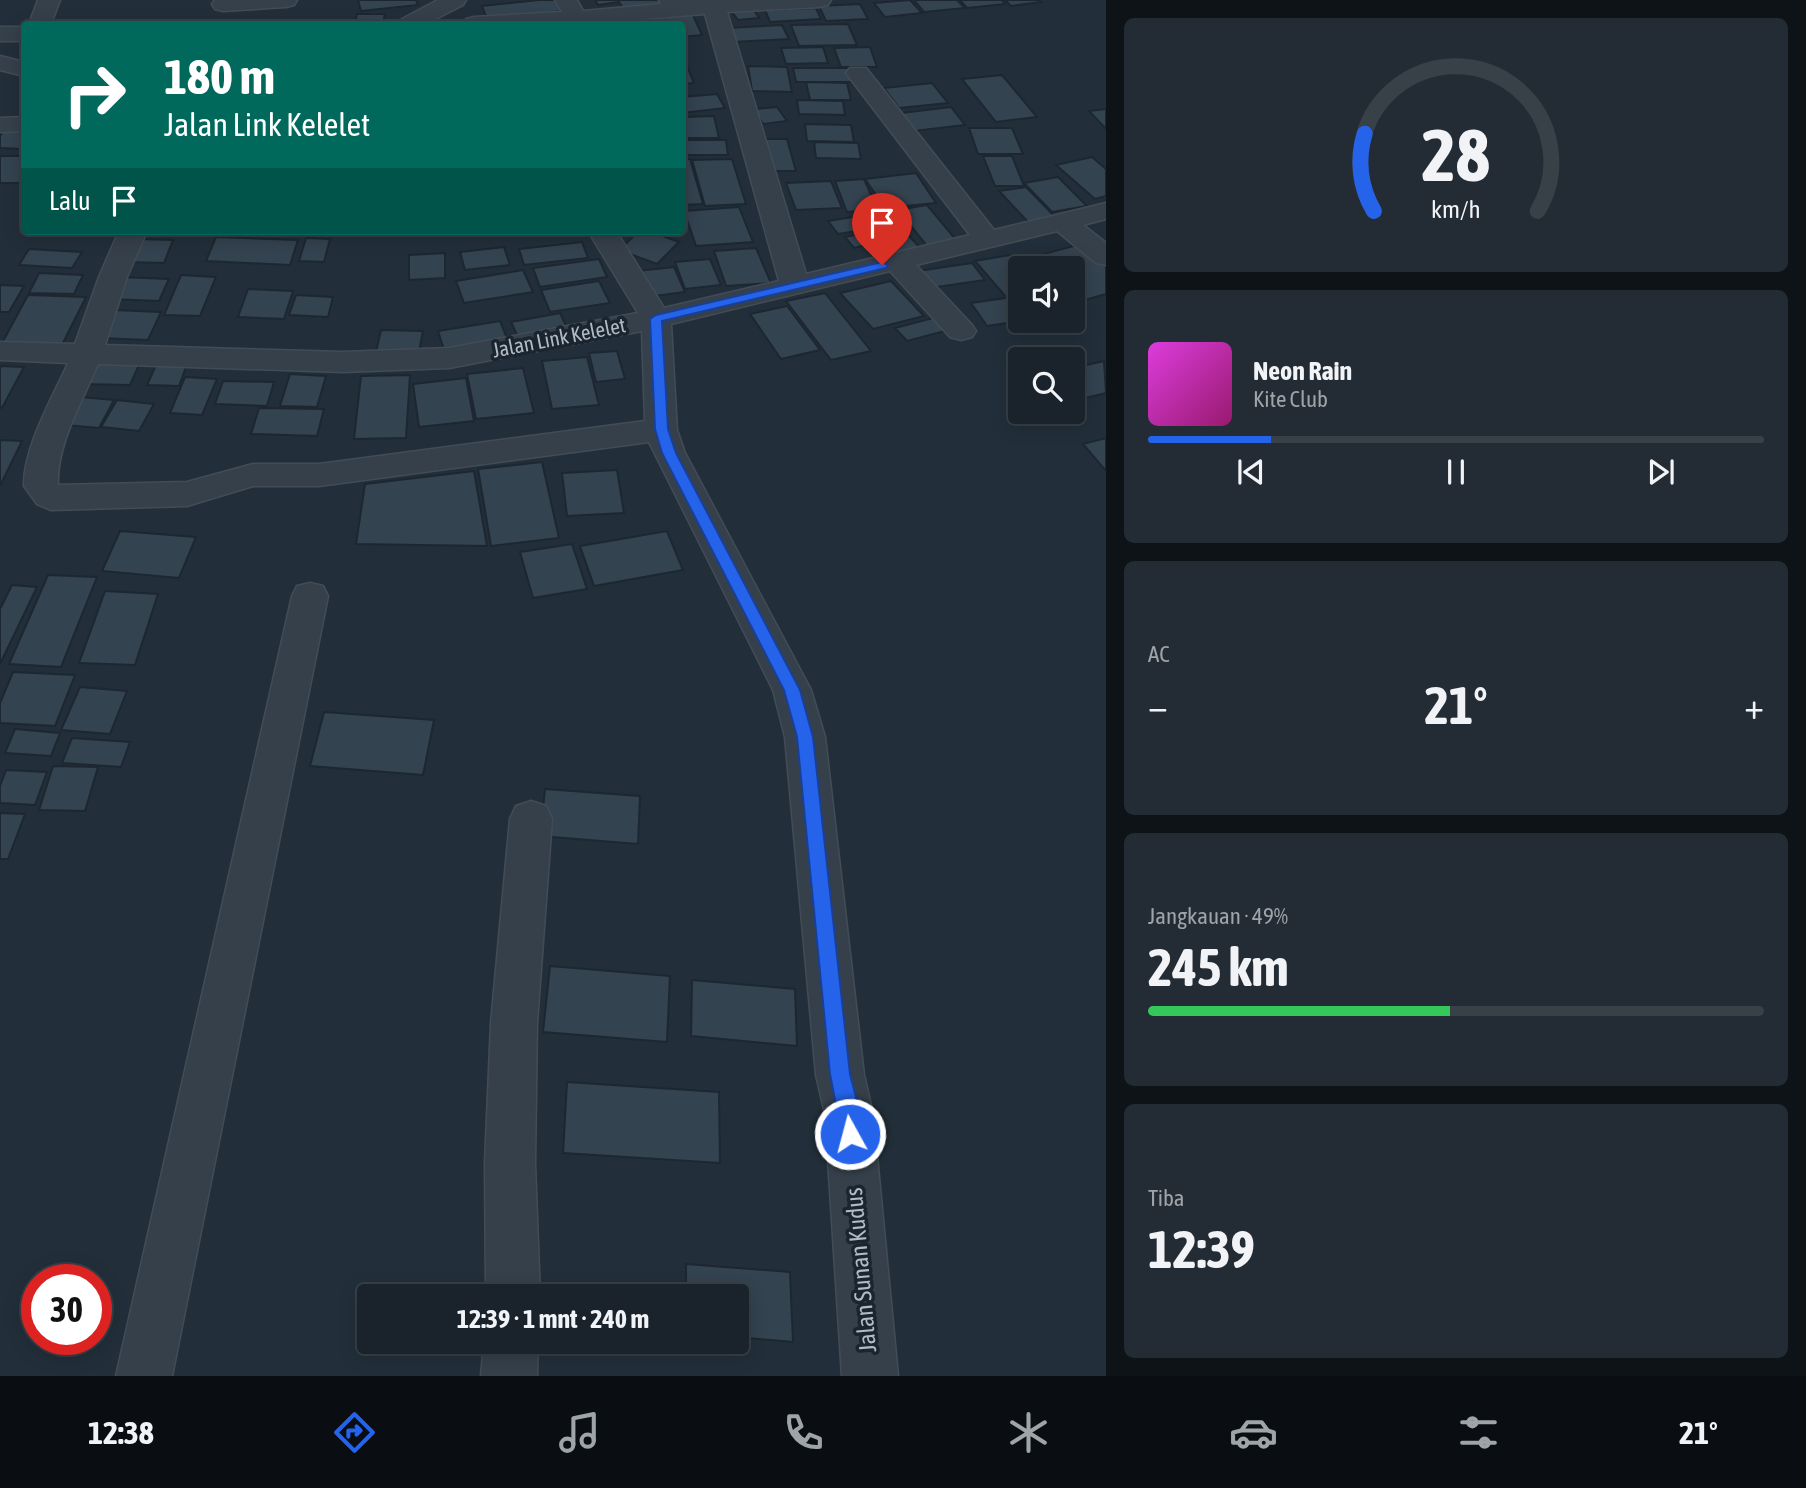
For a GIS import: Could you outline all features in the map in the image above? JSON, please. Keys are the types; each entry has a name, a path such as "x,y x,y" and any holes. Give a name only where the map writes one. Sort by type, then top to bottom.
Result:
{"street":[{"path":"41,21 49,0"},
{"path":"212,21 223,2 286,0"},
{"path":"416,21 455,0"},
{"path":"474,0 480,21"},
{"path":"499,21 571,9 820,0"},
{"path":"722,3 716,15 772,199 795,287"},
{"path":"0,34 21,34"},
{"path":"0,63 21,68"},
{"path":"858,73 988,240"},
{"path":"0,125 21,124"},
{"name":"Jalan Link Kelelet","path":"0,351 86,356 343,362 423,360 481,354 656,319 1106,211"},
{"path":"1063,223 1106,257"},
{"path":"131,235 55,430 41,482 43,492 51,498 187,494 253,475 319,475 662,429"},
{"path":"604,235 656,319"},
{"path":"897,261 961,331"},
{"name":"Jalan Sunan Kudus","path":"656,319 662,429 680,476 792,690 805,737 840,1074 849,1114 870,1376"},
{"path":"144,1376 310,596"},
{"path":"513,1284 510,1163 514,1023 531,819"},
{"path":"509,1376 510,1354"}],"building":[{"path":"358,0 416,0 418,5 361,11"},
{"path":"558,0 563,11 487,19 482,6"},
{"path":"595,0 659,0 663,6 625,11 619,2 598,5"},
{"path":"910,0 922,13 885,17 874,3"},
{"path":"914,0 957,0 965,8 924,12"},
{"path":"960,0 1002,0 1005,4 967,8"},
{"path":"1005,0 1038,0 1041,2 1011,6"},
{"path":"860,4 868,19 826,21 819,6"},
{"path":"816,8 821,19 770,22 765,10"},
{"path":"754,10 759,18 738,20 732,12"},
{"path":"692,13 702,35 686,37 686,21 666,21 663,15"},
{"path":"357,14 385,14 383,21 355,21"},
{"path":"662,16 664,21 644,21 642,18"},
{"path":"848,24 857,45 799,46 791,25"},
{"path":"782,25 789,39 734,42 728,28"},
{"path":"823,47 828,63 786,64 781,48"},
{"path":"870,47 877,67 841,67 834,48"},
{"path":"687,66 694,83 686,84"},
{"path":"748,66 787,67 792,92 752,91"},
{"path":"793,68 848,68 852,82 796,82"},
{"path":"1002,75 1037,117 996,122 962,79"},
{"path":"806,82 847,83 851,100 810,100"},
{"path":"932,83 948,103 899,108 884,88"},
{"path":"717,94 725,108 686,113 686,97"},
{"path":"797,100 843,101 845,115 799,114"},
{"path":"777,107 787,121 763,124 754,109"},
{"path":"951,107 965,125 914,131 901,113"},
{"path":"1106,109 1106,129 1089,111"},
{"path":"714,116 719,138 686,138 686,117"},
{"path":"805,124 851,125 854,142 807,141"},
{"path":"5,128 21,128 21,149 0,148 0,136"},
{"path":"969,128 1012,128 1023,154 978,154"},
{"path":"764,139 787,139 796,171 773,171"},
{"path":"686,140 726,140 728,155 686,155"},
{"path":"814,142 858,143 861,159 816,158"},
{"path":"0,156 21,156 21,183 0,183"},
{"path":"983,156 1012,156 1024,186 995,186"},
{"path":"1092,157 1106,169 1106,196 1095,199 1056,165"},
{"path":"686,159 690,159 703,204 686,205"},
{"path":"732,159 746,204 705,206 692,160"},
{"path":"916,173 936,203 885,208 865,179"},
{"path":"1058,177 1087,206 1052,212 1024,183"},
{"path":"864,179 878,210 847,212 835,181"},
{"path":"831,181 842,208 796,210 786,183"},
{"path":"1026,187 1058,220 1030,224 999,191"},
{"path":"927,205 957,241 927,246 898,210"},
{"path":"739,207 753,242 696,246 686,211"},
{"path":"859,216 869,229 838,234 828,221"},
{"path":"900,226 921,249 890,256 878,242 854,248 845,237"},
{"path":"635,235 660,235 679,242 657,264 619,250"},
{"path":"216,237 298,240 290,265 206,261"},
{"path":"306,238 330,239 324,262 299,261"},
{"path":"136,239 173,240 164,263 126,262"},
{"path":"582,242 588,258 524,265 519,249"},
{"path":"1081,244 1106,265 1106,294 1085,300 1085,256 1036,256"},
{"path":"504,247 510,265 465,270 460,252"},
{"path":"756,248 771,283 726,286 714,251"},
{"path":"29,249 82,252 72,268 19,265"},
{"path":"445,253 445,278 409,280 409,255"},
{"path":"1010,255 1008,297 1006,297 975,261"},
{"path":"599,259 607,277 540,287 533,268"},
{"path":"710,259 721,285 685,289 675,262"},
{"path":"972,263 985,280 923,289 911,272"},
{"path":"674,267 685,292 647,297 637,271"},
{"path":"523,270 533,292 464,303 456,281"},
{"path":"39,273 83,275 74,294 29,293"},
{"path":"181,275 216,277 200,316 164,315"},
{"path":"119,277 169,279 159,301 108,299"},
{"path":"599,281 610,303 550,312 541,290"},
{"path":"891,281 924,316 873,329 840,293"},
{"path":"0,285 24,286 9,312 0,312"},
{"path":"248,289 293,291 284,319 238,317"},
{"path":"825,293 871,351 831,360 786,301"},
{"path":"28,295 86,297 62,345 2,343"},
{"path":"296,295 333,297 328,317 289,315"},
{"path":"1008,298 1008,323 987,326 971,303"},
{"path":"787,306 820,350 781,359 750,314"},
{"path":"114,310 161,312 148,340 100,338"},
{"path":"560,313 570,334 521,344 511,322"},
{"path":"933,318 945,331 907,341 895,328"},
{"path":"500,321 509,343 445,353 438,331"},
{"path":"381,330 423,331 418,357 375,356"},
{"path":"617,351 625,379 596,382 589,353"},
{"path":"587,357 599,405 552,409 542,361"},
{"path":"1104,361 1106,393 1085,398 1085,365"},
{"path":"89,363 139,365 130,385 80,384"},
{"path":"156,365 186,367 179,386 147,385"},
{"path":"0,366 24,367 2,408 0,407"},
{"path":"523,368 534,413 476,419 467,374"},
{"path":"290,374 326,376 317,407 280,406"},
{"path":"410,375 406,438 354,439 361,376"},
{"path":"185,377 217,379 202,415 170,413"},
{"path":"466,378 474,421 419,427 413,384"},
{"path":"223,381 274,382 267,406 215,404"},
{"path":"81,397 114,400 99,428 65,425"},
{"path":"117,400 154,404 139,431 101,427"},
{"path":"259,408 324,409 317,436 251,434"},
{"path":"1106,438 1106,470 1105,470 1083,444"},
{"path":"0,440 22,441 0,486"},
{"path":"542,462 559,538 491,546 478,469"},
{"path":"617,470 624,513 567,516 562,473"},
{"path":"474,471 487,546 356,544 365,484"},
{"path":"120,531 196,537 179,578 102,571"},
{"path":"667,531 683,570 594,586 580,546"},
{"path":"572,544 587,589 533,598 520,552"},
{"path":"48,575 97,577 61,667 9,664"},
{"path":"12,585 37,587 0,664 0,609"},
{"path":"105,591 158,594 135,665 79,663"},
{"path":"13,672 75,675 55,726 0,723 0,703"},
{"path":"80,687 127,691 110,734 61,730"},
{"path":"324,712 434,720 423,775 310,766"},
{"path":"15,729 60,733 51,756 5,753"},
{"path":"72,738 130,742 121,767 62,763"},
{"path":"53,766 98,767 85,811 39,810"},
{"path":"6,770 47,772 35,805 0,803 0,786"},
{"path":"545,789 640,796 638,844 540,836"},
{"path":"0,813 25,814 8,859 0,859"},
{"path":"550,966 670,976 667,1042 543,1032"},
{"path":"692,980 795,989 797,1046 691,1036"},
{"path":"567,1082 719,1092 720,1163 563,1153"},
{"path":"686,1264 790,1272 793,1342 749,1338 749,1284 686,1284"}],"route":[{"path":"850,1134 849,1114 840,1074 806,769 805,737 792,690 669,453 662,429 656,319 882,265"}]}
